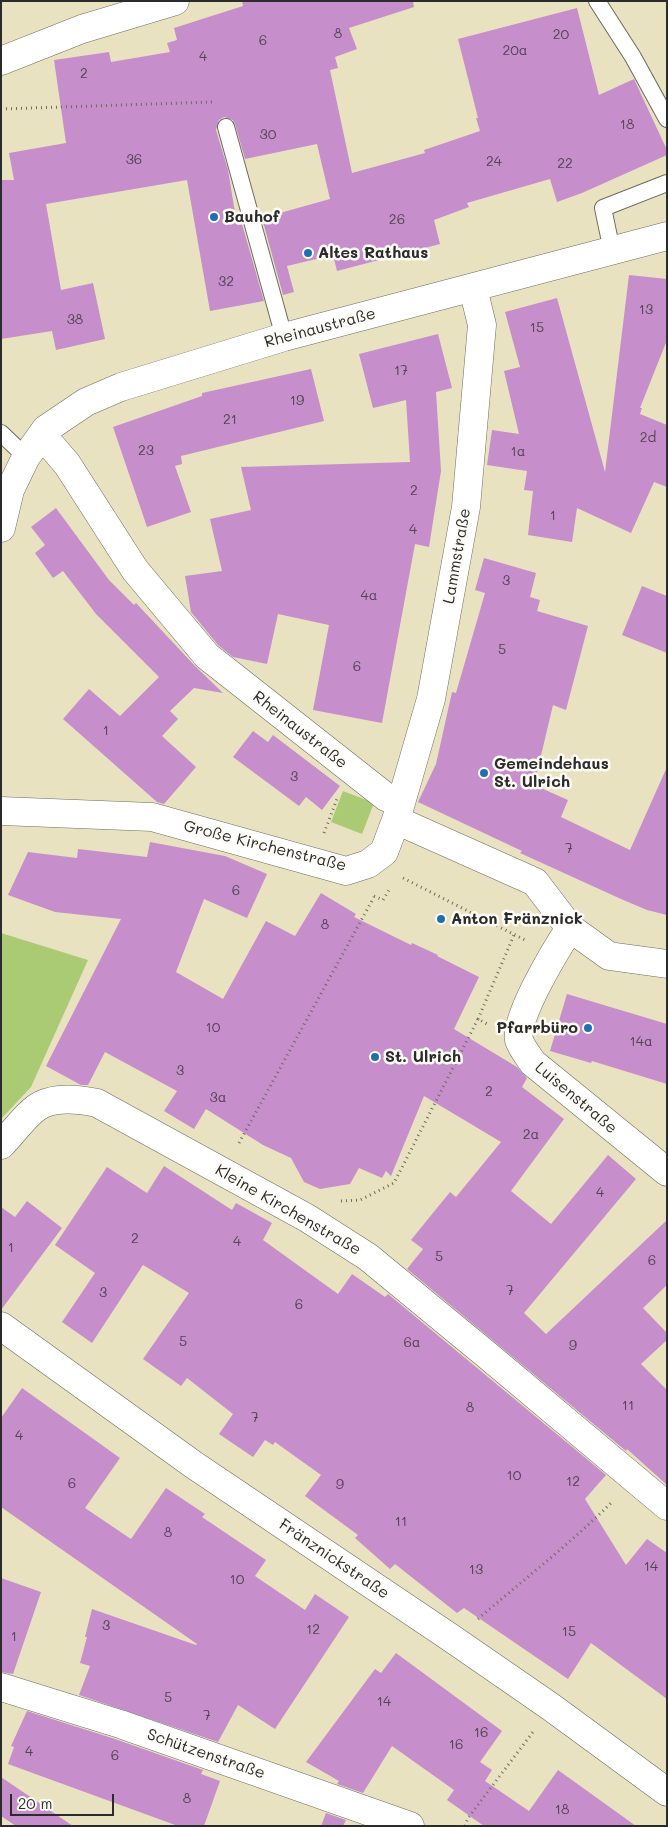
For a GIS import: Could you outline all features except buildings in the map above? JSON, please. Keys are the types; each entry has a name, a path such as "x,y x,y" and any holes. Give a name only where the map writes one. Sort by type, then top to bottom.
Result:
{"street":[{"path":"1,61 82,29 175,1"},
{"name":"Rheinaustraße","path":"1,528 10,490 26,457 46,429 86,402 122,387 284,337 667,236"},
{"name":"Lammstraße","path":"398,812 431,699 466,507 482,324 473,288"},
{"name":"Rheinaustraße","path":"42,435 67,464 135,570 207,656 386,797 398,812"},
{"name":"Große Kirchenstraße","path":"1,811 152,817 346,871 368,864 384,852"},
{"path":"384,852 398,812 535,882 570,928 610,956 667,964"},
{"path":"519,1039 523,1016 543,972 570,928"},
{"name":"Luisenstraße","path":"519,1039 533,1063 667,1172"},
{"name":"Kleine Kirchenstraße","path":"1,1145 38,1107 58,1100 77,1099 97,1103 224,1171 307,1218 368,1257 667,1506"},
{"name":"Fränznickstraße","path":"1,1326 194,1465 454,1640 667,1792"},
{"name":"Schützenstraße","path":"1,1687 120,1724 410,1826"}],"lane":[{"path":"597,1 633,57 667,119"},
{"path":"226,127 284,337"},
{"path":"612,251 603,208 667,182"},
{"path":"1,433 26,457"}],"path":[{"path":"1,109 213,102 217,107"},
{"path":"312,862 341,789 353,771"},
{"path":"384,852 397,875 554,954"},
{"path":"224,1171 374,896 361,867"},
{"path":"307,1218 332,1201 360,1200 394,1183 478,1019 514,934"},
{"path":"478,1019 519,1039"},
{"path":"454,1640 520,1582 582,1532 634,1480"},
{"path":"465,1826 468,1818 551,1708"}],"green space":[{"path":"343,791 374,803 362,834 331,822"},
{"path":"1,933 88,960 31,1087 1,1119"}],"place":[{"name":"Bauhof","path":"214,217"},
{"name":"Altes Rathaus","path":"308,253"},
{"name":"Gemeindehaus St. Ulrich","path":"484,773"},
{"name":"Anton Fränznick","path":"441,919"},
{"name":"Pfarrbüro","path":"588,1028"},
{"name":"St. Ulrich","path":"375,1057"}]}
